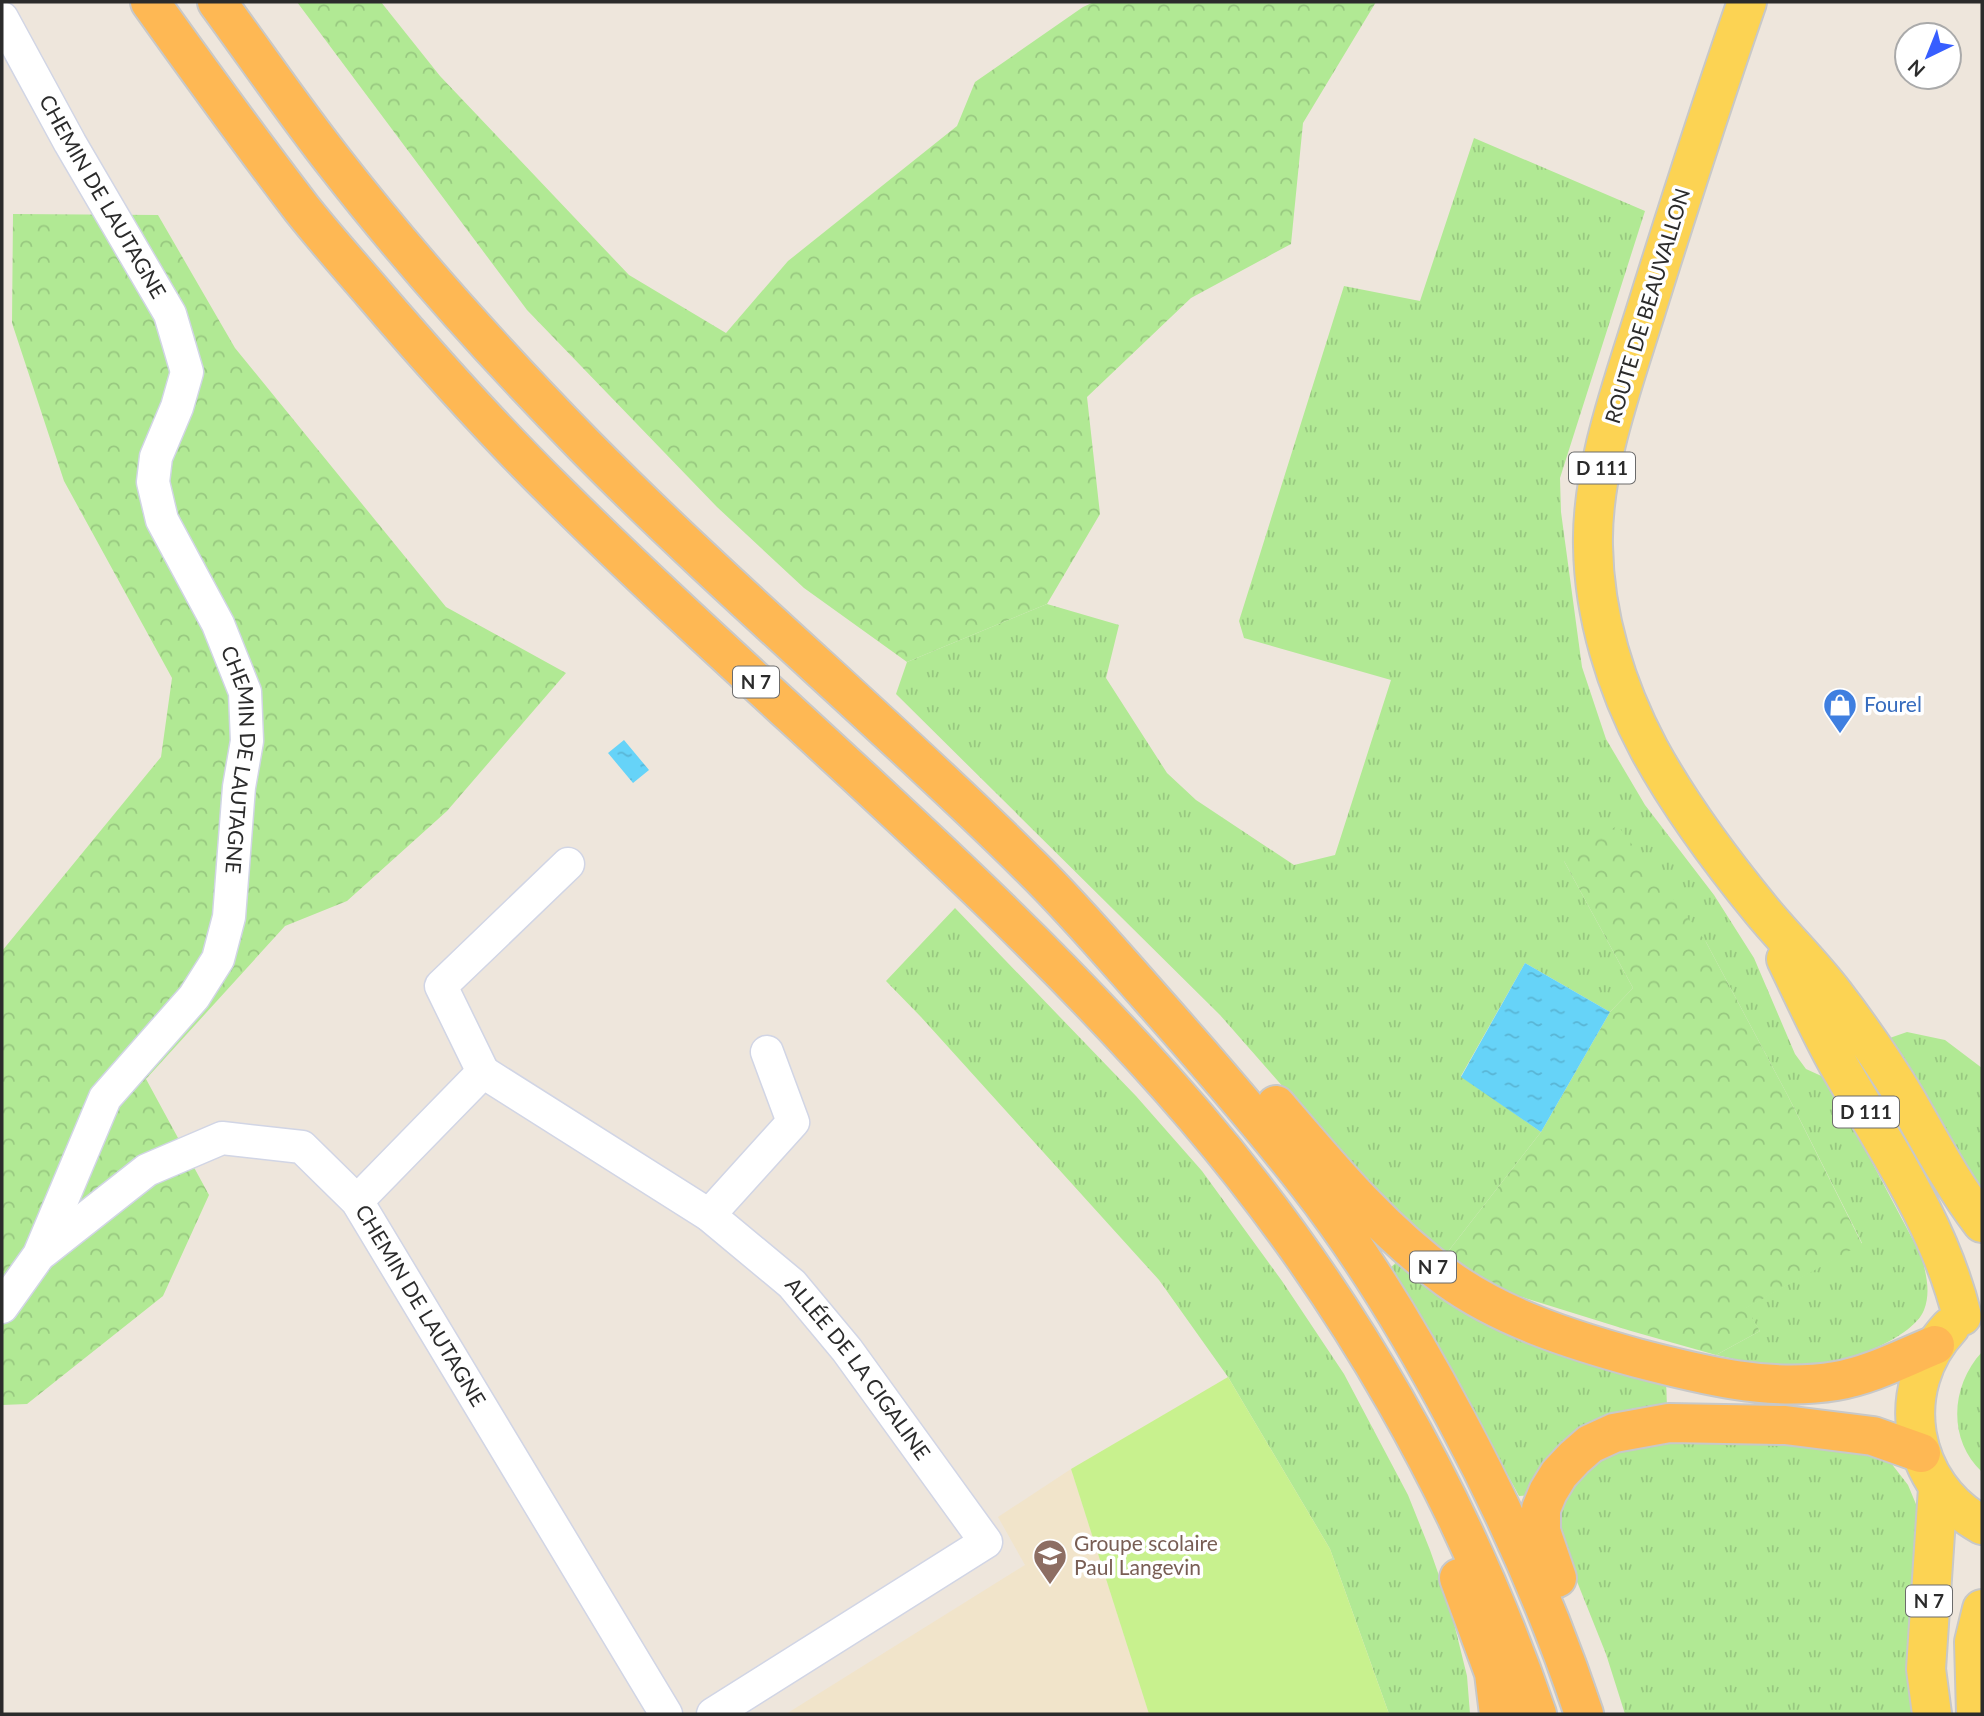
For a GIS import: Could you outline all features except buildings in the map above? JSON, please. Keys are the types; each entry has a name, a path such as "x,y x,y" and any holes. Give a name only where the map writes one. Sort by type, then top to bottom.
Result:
{"highway":[{"name":"N 7","path":"150,2 305,213 453,386 646,581 978,889 1133,1047 1197,1118 1249,1182 1317,1275 1370,1356 1438,1480 1497,1604 1537,1714"},
{"name":"N 7","path":"216,2 334,162 428,276 508,365 684,543 936,775 1056,892 1210,1030 1364,1206 1448,1279 1487,1303 1586,1344 1694,1373 1761,1384 1795,1385 1859,1377 1936,1345"},
{"name":"N 7","path":"1056,892 1191,1043 1309,1186 1395,1311 1505,1513 1545,1605 1584,1714"},
{"name":"N 7","path":"1370,1356 1436,1515 1494,1673 1499,1714"},
{"path":"1598,1714 1541,1531 1541,1509 1548,1492 1559,1474 1590,1444 1614,1433 1650,1425 1728,1423 1833,1429 1873,1436 1921,1453"}],"main road":[{"name":"ROUTE DE BEAUVALLON","path":"1747,2 1700,138 1608,436 1596,506 1593,544 1597,598 1609,649 1628,705 1648,748 1674,791 1761,910"},
{"name":"D 111","path":"1761,910 1831,990 1868,1040 1945,1169 1982,1223"},
{"name":"D 111","path":"1761,910 1836,1060 1929,1222 1954,1283 1972,1310"},
{"path":"1972,1310 1936,1345 1919,1379 1914,1416 1921,1453 1938,1488 1964,1515 1982,1525"},
{"name":"N 7","path":"1932,1714 1926,1668 1938,1488"},
{"name":"N 7","path":"1976,1714 1974,1642 1982,1609"}],"street":[{"name":"CHEMIN DE LAUTAGNE","path":"2,18 70,143 170,314 187,372 177,407 156,457 153,482 162,520 218,624 245,692 246,729 229,917 218,959 194,997 105,1098 39,1255"},
{"path":"357,1201 484,1072 441,986 568,864"},
{"path":"709,1216 793,1122 767,1052"},
{"name":"ALLÉE DE LA CIGALINE","path":"484,1072 709,1216 792,1284 847,1350 986,1542 713,1714"},
{"name":"CHEMIN DE LAUTAGNE","path":"39,1255 147,1170 222,1138 302,1147 357,1201 666,1714"},
{"path":"2,1307 39,1255"}],"shaded area":[{"name":"Groupe scolaire Paul Langevin","path":"1071,1469 1149,1714 786,1714 1025,1565 998,1517"}],"green space":[{"path":"297,2 381,2 440,76 629,275 726,333 788,261 957,126 975,82 1083,7 1094,2 1376,2 1303,123 1291,244 1191,298 1087,397 1100,514 1047,604 907,662 804,588 717,507 527,310"},
{"path":"1474,138 1645,211 1560,478 1561,512 1582,667 1606,739 1645,805 1714,895 1754,958 1795,1054 1806,1069 1828,1079 1922,1257 1927,1297 1924,1310 1916,1322 1888,1342 1851,1358 1815,1368 1793,1370 1716,1355 1760,1331 1745,1308 1862,1243 1706,942 1564,861 1633,988 1610,1012 1525,963 1461,1076 1541,1132 1443,1258 1384,1202 1220,1015 896,694 907,662 1047,604 1119,625 1106,678 1167,773 1196,800 1294,865 1335,855 1391,680 1244,638 1239,621 1344,286 1420,301"},
{"path":"13,214 158,215 235,348 446,607 566,673 447,811 347,901 285,926 146,1079 209,1195 163,1296 27,1404 2,1405 2,951 161,757 172,678 64,481 12,323"},
{"path":"1618,826 1706,942 1788,1096 1862,1244 1746,1308 1760,1331 1716,1355 1509,1293 1443,1258 1541,1132 1610,1012 1633,988 1564,861 1580,842"},
{"path":"955,908 1136,1096 1202,1171 1282,1281 1344,1374 1408,1495 1430,1550 1450,1607 1467,1676 1470,1714 1389,1714 1330,1549 1228,1377 1159,1280 886,981"},
{"path":"1907,1032 1945,1040 1982,1068 1982,1195 1884,1040"},
{"path":"1401,1258 1666,1380 1667,1407 1635,1408 1605,1417 1531,1495 1519,1496 1467,1399 1389,1269"},
{"path":"1982,1352 1982,1472 1963,1444 1957,1412 1964,1380"},
{"path":"1228,1377 1330,1549 1389,1714 1149,1714 1071,1469"},
{"path":"1668,1443 1811,1445 1862,1450 1891,1463 1908,1485 1918,1509 1918,1714 1625,1714 1606,1654 1562,1544 1559,1520 1564,1503 1576,1482 1597,1462 1622,1451"}],"water":[{"path":"624,740 649,770 633,783 608,753"},
{"path":"1525,963 1610,1012 1541,1132 1461,1077"}],"place":[{"name":"Fourel","path":"1840,735"},
{"name":"Groupe scolaire Paul Langevin","path":"1050,1586"}]}
